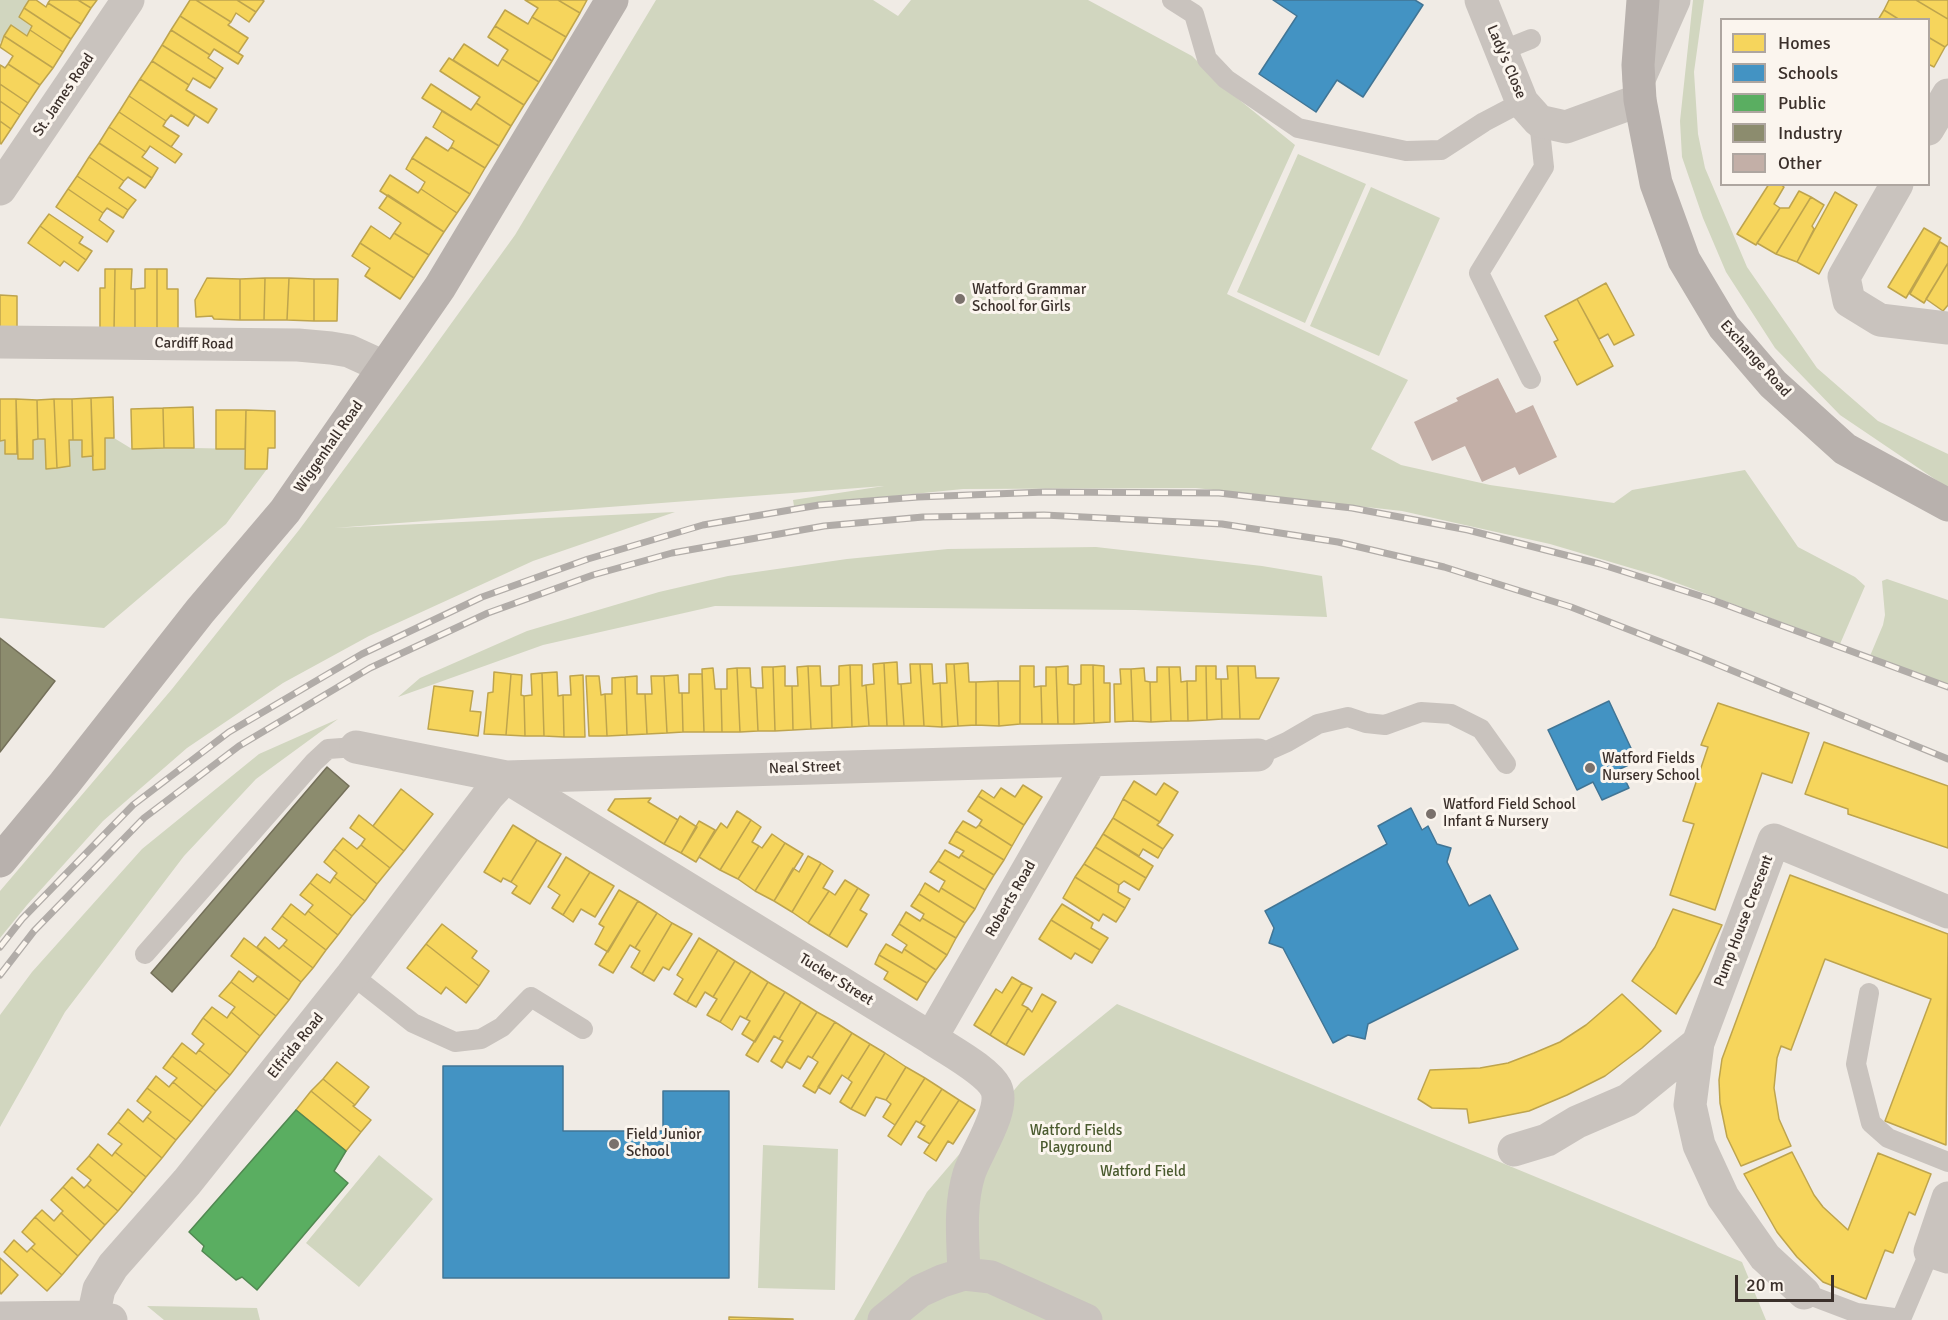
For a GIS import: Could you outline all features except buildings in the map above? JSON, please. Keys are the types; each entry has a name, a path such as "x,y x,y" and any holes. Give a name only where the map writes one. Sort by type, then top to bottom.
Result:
{"main road":[{"name":"Wiggenhall Road","path":"0,861 64,784 200,611 285,511 440,287 612,0"},
{"name":"Exchange Road","path":"1643,0 1638,65 1639,90 1656,183 1684,260 1724,327 1773,384 1845,448 1948,505"}],"street":[{"name":"St. James Road","path":"0,189 128,0"},
{"name":"Lady's Close","path":"1481,0 1516,45 1530,112"},
{"path":"1530,112 1566,127 1639,90 1674,0"},
{"path":"1930,127 1948,95"},
{"path":"1896,186 1844,277 1849,301 1880,320 1948,328"},
{"name":"Cardiff Road","path":"0,342 298,345 349,351 384,367"},
{"name":"Neal Street","path":"356,747 506,777 1258,755"},
{"name":"Roberts Road","path":"931,1038 1091,760"},
{"name":"Elfrida Road","path":"102,1319 99,1289 113,1266 187,1182 352,975 488,796 506,777"},
{"name":"Tucker Street","path":"506,777 931,1038 982,1072 996,1087 999,1101 969,1174 961,1215 964,1274"},
{"name":"Pump House Crescent","path":"1804,1293 1765,1257 1723,1197 1699,1145 1690,1105 1698,1043 1774,840 1948,912"},
{"path":"1514,1150 1547,1140 1577,1122 1628,1100 1698,1043"},
{"path":"1939,1254 1948,1198"},
{"path":"884,1320 920,1291 964,1274 991,1277 1086,1320"},
{"path":"0,1318 102,1319"}],"lane":[{"path":"1172,0 1194,14 1207,59 1226,79 1298,128 1406,151 1441,150 1484,122 1530,112 1544,167 1479,273 1531,379"},
{"path":"1258,755 1318,724 1348,717 1366,723 1385,725 1421,712 1451,714 1481,729 1506,764"},
{"path":"145,954 328,748 356,747"},
{"path":"352,975 413,1023 454,1042 481,1039 502,1027 531,997 583,1029"},
{"path":"1869,993 1856,1064 1871,1123 1888,1138 1948,1161"},
{"path":"1804,1293 1857,1313 1900,1320 1939,1254"}],"green space":[{"path":"0,0 29,0 19,17 32,26 27,36 11,25 0,43"},
{"name":"Watford Grammar School for Girls","path":"656,0 873,0 898,16 911,0 1088,0 1192,56 1226,89 1295,145 1227,294 1408,380 1371,449 1401,465 1490,485 1614,503 1632,490 1745,470 1798,547 1855,577 1865,586 1840,644 1658,576 1550,544 1402,511 1196,488 963,489 794,506 793,500 884,486 334,528 675,512 533,561 369,636 283,683 187,748 103,821 0,938 0,891 172,689 299,530 422,364 515,235"},
{"path":"1693,0 1704,0 1694,72 1698,134 1705,168 1747,267 1817,368 1878,421 1948,454 1948,488 1840,415 1775,348 1726,272 1703,218 1682,157 1680,121"},
{"path":"1298,154 1366,184 1305,323 1237,292"},
{"path":"1371,187 1440,218 1379,356 1310,326"},
{"path":"105,438 114,438 132,449 245,449 245,468 267,469 226,524 104,628 0,618 0,441 5,440 5,454 17,454 18,459 33,459 33,440 45,439 46,468 70,466 69,440 82,440 82,456 93,456 93,470 105,469"},
{"path":"1096,547 1262,566 1322,576 1327,617 1135,610 715,606 543,645 398,697 420,678 527,631 659,592 728,576 847,559 948,549"},
{"path":"1887,579 1948,600 1948,685 1870,656 1883,625 1885,615 1882,581"},
{"path":"338,719 256,779 184,856 65,1012 0,1127 0,1015 32,972 142,849 259,754"},
{"name":"Watford Field","path":"1117,1004 1742,1262 1766,1320 854,1320 927,1192 1021,1082"},
{"path":"763,1145 838,1149 835,1290 758,1288"},
{"path":"379,1155 433,1199 359,1287 306,1243"},
{"path":"147,1306 257,1308 260,1320 164,1320"}],"railway":[{"path":"0,947 22,919 133,805 229,732 362,654 482,597 588,559 703,525 819,505 918,497 1045,492 1219,493 1352,508 1468,530 1600,564 1710,599 1948,687"},
{"path":"0,975 34,931 144,818 239,746 370,668 488,613 593,575 672,553 824,526 923,517 1044,515 1222,524 1338,542 1444,567 1571,607 1948,759"}],"place":[{"name":"Watford Grammar School for Girls","path":"960,299"},
{"name":"Watford Fields Nursery School","path":"1590,768"},
{"name":"Watford Field School Infant & Nursery","path":"1431,814"},
{"name":"Field Junior School","path":"614,1144"}],"park label":[{"name":"Watford Fields Playground","path":"1076,1140"}]}
